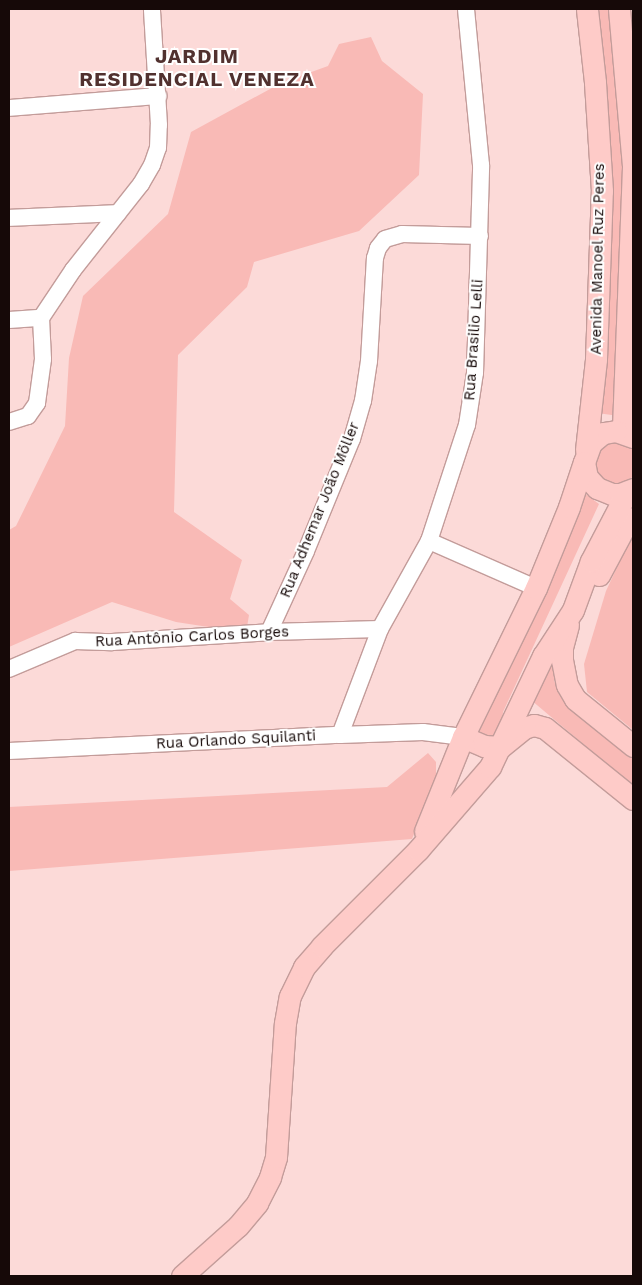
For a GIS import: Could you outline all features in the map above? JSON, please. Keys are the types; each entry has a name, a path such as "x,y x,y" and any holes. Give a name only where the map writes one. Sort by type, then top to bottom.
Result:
{"main road":[{"name":"Avenida Manoel Ruz Peres","path":"418,850 463,737 536,588 569,507 585,456 596,359 602,191 595,82 587,9"},
{"name":"Avenida Manoel Ruz Peres","path":"619,9 633,167 630,435"},
{"path":"628,9 633,58"},
{"path":"630,435 603,433 596,437 585,456 587,477 597,488 612,494 630,490"},
{"path":"630,490 591,561 562,647 563,673 567,686 575,699 633,746"},
{"path":"182,1276 238,1226 257,1203 270,1177 276,1157 284,1023 290,996 304,967 322,946 418,850 490,767 543,656 573,610 588,596 624,528 633,518"},
{"path":"463,737 484,746 501,747 524,728 534,725 545,728 633,799"}],"street":[{"path":"9,422 24,419 37,404 43,359 41,318 73,270 141,184 158,148 158,96 152,9"},
{"name":"Rua Brasilio Lelli","path":"340,734 380,629 428,541 467,425 475,373 481,165 466,9"},
{"path":"9,108 158,96"},
{"path":"9,218 118,213"},
{"name":"Rua Adhemar João Möller","path":"269,632 306,551 352,439 363,401 369,361 375,258 385,239 408,233 480,236"},
{"path":"9,320 41,318"},
{"path":"428,541 536,588"},
{"name":"Rua Antônio Carlos Borges","path":"9,669 75,642 112,642 269,632 380,629"},
{"name":"Rua Orlando Squilanti","path":"9,751 340,734 422,732 463,737"}],"shaded area":[{"path":"597,9 611,9 625,133 619,416 597,413 612,204 610,132"},
{"path":"371,37 382,61 423,94 419,175 359,231 254,262 247,287 178,355 174,512 242,560 230,599 249,615 247,627 215,628 176,622 112,602 9,647 9,530 16,526 65,426 69,358 83,296 168,214 191,132 281,83 328,66 339,44"},
{"path":"610,438 633,446 633,477 616,486 595,476 592,453"},
{"path":"583,492 599,504 503,712 502,725 495,740 478,733 478,728"},
{"path":"633,533 633,730 587,692 584,664 606,591"},
{"path":"554,648 554,681 570,707 633,757 633,786 531,700"},
{"path":"428,753 436,762 436,776 412,839 9,871 9,807 387,787"}],"district":[{"name":"JARDIM RESIDENCIAL VENEZA","path":"197,68"}]}
